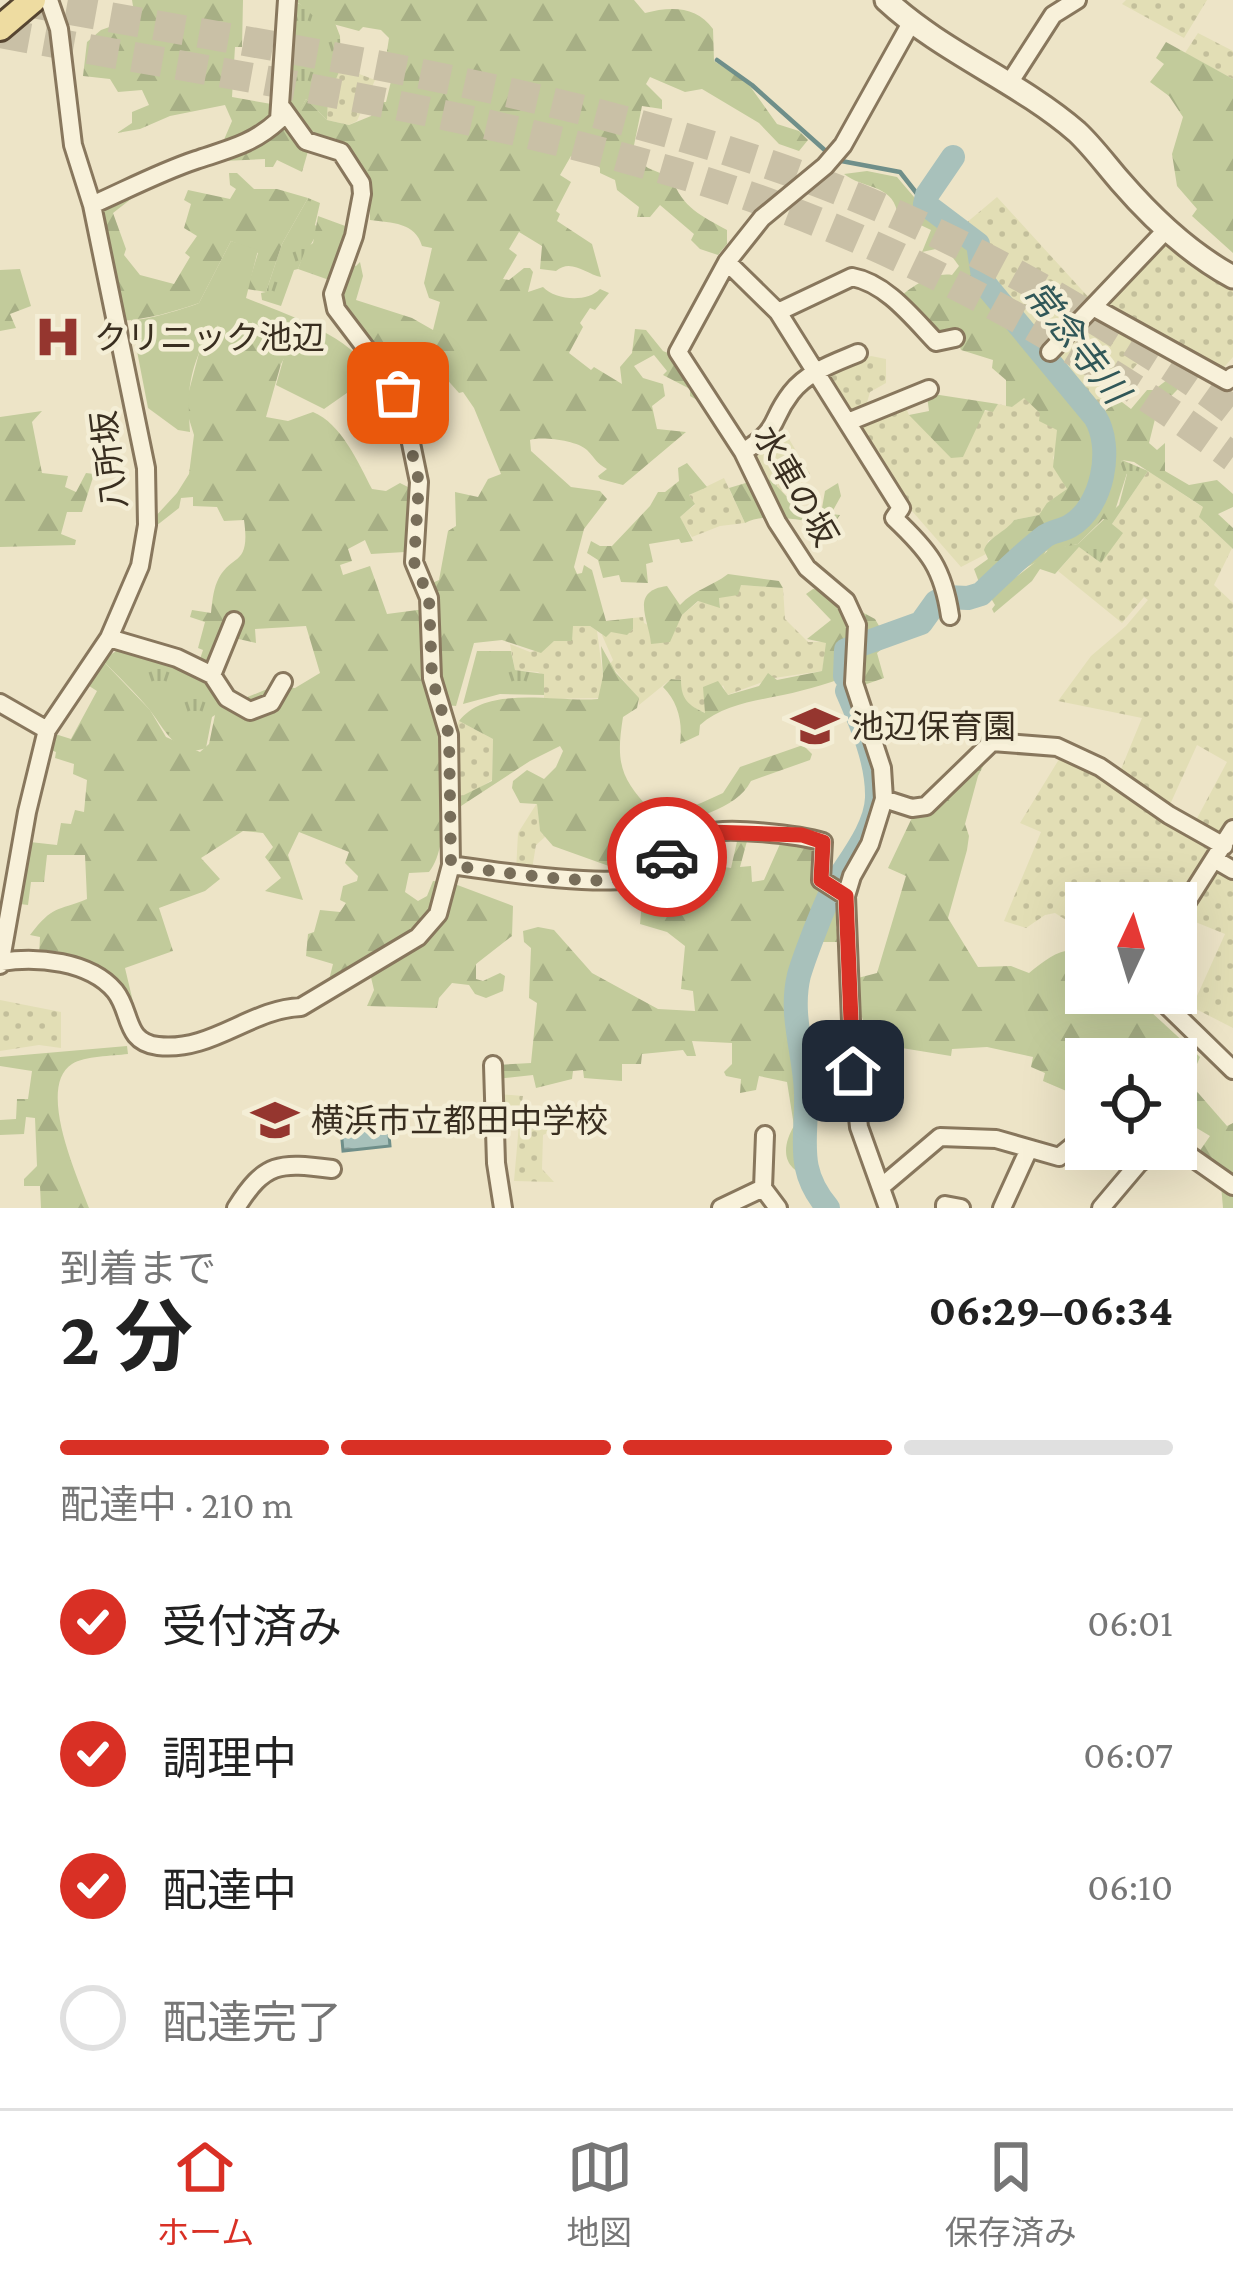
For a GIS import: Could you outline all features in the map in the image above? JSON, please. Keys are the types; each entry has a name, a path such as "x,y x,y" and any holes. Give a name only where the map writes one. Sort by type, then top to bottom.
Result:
{"main road":[{"path":"4,14 33,0"}],"street":[{"name":"八所坂","path":"0,963 47,730 109,638 140,566 148,496 128,370 92,205 73,145 59,29 50,0"},
{"path":"92,205 196,160 234,151 280,120 287,0"},
{"path":"886,0 911,23 1076,132 1167,229 1233,277"},
{"path":"1008,85 1053,15 1077,0"},
{"path":"911,23 844,146 762,218 727,262 778,312 816,371 901,508 894,518 937,564 950,616"},
{"path":"0,963 22,958 56,961 101,981 116,992 131,1030 142,1041 160,1046 211,1041 246,1022 301,1006 418,937 438,914 451,865 449,735 432,678 429,598 414,562 419,482 406,419 386,375 336,309 333,294 354,236 361,183 341,152 306,140 283,109"},
{"path":"1050,352 1167,229"},
{"name":"水車の坂","path":"727,262 678,352 743,452 777,522 807,568 846,601 853,613 854,683 882,768 884,799"},
{"path":"778,312 871,264"},
{"path":"852,277 898,302 936,342 955,338"},
{"path":"1093,308 1227,381 1233,376"},
{"path":"743,452 769,435 789,395 816,371 858,352"},
{"path":"848,422 929,389"},
{"path":"212,675 234,621"},
{"path":"109,638 177,658 212,675 227,698 250,711 271,703 283,682"},
{"path":"0,703 47,730"},
{"path":"835,890 852,876 870,844 884,799 912,808 926,806 992,742 1044,744 1100,767 1169,815 1224,845 1233,870"},
{"path":"451,865 533,876 626,878 647,875 669,855 708,832 787,834 823,842 821,880 835,890 859,1127 888,1208"},
{"path":"1197,887 1224,845"},
{"path":"1176,1014 1233,1070"},
{"path":"493,1065 496,1163 503,1208"},
{"path":"765,1135 763,1188 778,1208"},
{"path":"881,1187 940,1138 996,1139 1059,1157 1065,1152"},
{"path":"1001,1208 1029,1149"},
{"path":"1197,1161 1233,1186"},
{"path":"236,1208 253,1180 264,1172 301,1165 332,1169"},
{"path":"1101,1208 1132,1170"},
{"path":"721,1208 763,1188"},
{"path":"945,1208 961,1208"}],"shaded area":[{"path":"1126,0 1207,0 1184,38 1122,4"},
{"path":"1198,33 1233,51 1233,79 1185,53"},
{"path":"341,67 375,80 357,121 349,125 327,120 328,99"},
{"path":"997,197 1091,300 1044,350 990,285 984,269 992,258 989,245 965,224"},
{"path":"1159,245 1233,288 1233,357 1219,373 1103,304"},
{"path":"1092,314 1153,345 1098,411 1053,360"},
{"path":"871,356 886,359 886,383 870,392 865,410 849,415 823,375"},
{"path":"1024,397 1057,429 1053,458 1067,489 1039,515 1014,520 988,541 986,554 961,567 905,503 855,425 904,403 909,415 993,411 998,404 1012,407"},
{"path":"786,434 810,474 781,491 771,479 761,481 749,453"},
{"path":"1148,471 1204,508 1205,523 1232,548 1214,585 1233,603 1233,819 1222,840 1194,824 1227,762 1197,745 1168,809 1119,774 1142,718 1058,701 1091,656 1148,600 1144,597 1122,623 1058,571 1079,547 1101,563 1112,524"},
{"path":"724,478 745,523 692,537 679,517 695,505 689,495"},
{"path":"741,585 783,588 785,619 808,642 827,642 822,671 774,678 727,695 723,685 705,713 681,695 681,680 671,679 639,705 610,664 613,660 602,635 611,631 627,634 633,629 633,618 643,617 644,623 670,636 682,615 699,601 720,607 719,597"},
{"path":"573,626 597,631 603,676 599,698 544,699 544,676 515,670 510,644 530,652 542,650"},
{"path":"459,721 493,739 492,780 460,800 453,733"},
{"path":"1069,755 1214,844 1192,882 1065,882 1065,919 1055,913 1045,915 1026,928 1004,921 1041,832 1020,823 1061,756"},
{"path":"537,803 545,837 536,845 532,869 516,871 518,833"},
{"path":"1221,867 1233,874 1233,1028 1197,1010 1197,996 1225,934 1197,923 1197,894 1211,872 1216,874"},
{"path":"0,1000 61,1012 61,1048 39,1045 0,1051"},
{"path":"499,1094 523,1096 521,1107 556,1108 554,1130 543,1135 542,1169 554,1182 514,1181 520,1113 499,1112"}],"green space":[{"path":"132,0 243,0 242,47 235,47 232,97 300,109 306,99 327,120 349,125 371,116 379,102 386,102 393,73 384,71 389,38 381,30 363,27 359,31 318,20 295,0 634,0 645,13 683,10 713,29 714,61 747,82 777,124 799,131 808,140 799,151 779,144 759,123 702,89 685,92 650,77 646,84 662,100 662,109 642,106 632,155 672,178 687,204 727,230 727,244 718,255 700,249 691,240 694,234 660,205 650,217 637,217 639,207 587,155 571,156 560,175 571,182 556,211 560,214 557,221 592,244 601,277 573,266 540,269 542,246 519,232 509,249 517,255 503,279 530,268 528,292 543,287 571,298 600,289 609,293 580,323 583,327 569,353 622,384 620,367 632,353 635,329 646,330 663,351 675,356 708,406 690,396 690,389 663,375 667,371 654,355 634,366 643,378 663,384 665,396 652,406 657,429 686,432 623,485 600,479 607,469 582,447 558,440 530,440 531,451 571,487 600,491 607,499 584,529 574,567 577,574 584,565 592,570 606,621 633,618 633,629 627,635 611,632 606,637 590,626 573,626 572,641 554,641 541,653 502,640 474,643 456,706 445,705 435,662 428,585 439,580 448,531 456,526 455,492 478,497 488,479 501,474 463,392 428,358 391,376 338,304 350,263 360,262 363,276 356,300 433,330 440,302 429,298 424,283 432,248 422,246 408,228 370,220 370,204 342,151 311,141 302,172 277,160 273,167 265,167 265,159 223,161 220,149 232,121 225,105 117,133 132,123 132,112 149,105 142,90 118,92 110,79 83,76 87,42 101,30 135,18"},
{"path":"292,0 335,23 340,36 341,67 328,99 327,120 306,99 300,110 288,108"},
{"path":"1166,42 1233,79 1233,253 1192,216 1197,209 1177,186 1172,154 1183,117 1169,96 1150,82 1164,64 1156,58"},
{"path":"867,171 897,177 931,217 960,233 973,248 982,288 1047,365 1053,360 1101,415 1118,399 1131,409 1147,390 1172,376 1177,360 1196,370 1157,411 1149,443 1157,450 1165,443 1165,471 1189,485 1217,480 1233,494 1233,507 1218,514 1233,528 1233,549 1199,517 1203,507 1134,462 1122,460 1120,469 1127,473 1112,520 1103,519 1078,544 1046,551 1041,560 976,599 980,585 974,569 988,559 984,550 989,542 1014,520 1039,515 1067,489 1053,467 1057,430 1039,421 1040,413 1024,398 1006,406 1006,380 992,368 993,360 961,350 954,332 937,338 900,297 931,277 952,275 959,266 945,247 922,252 931,230 908,219 908,212 897,211 883,191 844,174"},
{"path":"229,173 237,173 254,189 277,189 308,198 282,244 266,292 247,289 258,253 231,241 199,303 122,321 106,259 93,258 85,214 126,194 131,199 113,213 124,255 140,275 174,284 197,236 184,228 191,204 184,200 188,190 230,199 236,189 230,185"},
{"path":"308,198 320,203 317,234 294,270 281,306 262,300 282,244"},
{"path":"318,216 348,227 367,223 363,243 354,244 332,281 298,269 313,243"},
{"path":"231,241 258,250 246,298 333,337 374,374 324,409 276,385 288,343 269,321 233,336 218,325 207,349 199,353 192,374 190,432 178,430 148,408 131,320 199,303"},
{"path":"20,269 31,306 10,314 16,328 0,331 0,270"},
{"path":"269,321 300,329 281,364 266,417 288,421 313,412 341,435 372,489 386,491 400,483 410,488 405,552 371,554 365,540 348,549 352,561 340,565 343,575 370,566 387,614 425,609 443,745 444,821 439,851 429,872 409,873 405,892 418,901 427,896 433,881 452,883 513,906 512,936 476,964 476,979 505,976 503,991 486,998 469,985 452,983 437,1008 367,1006 374,990 370,973 329,980 333,964 306,956 308,934 314,932 320,910 340,912 346,903 340,900 343,886 357,881 358,876 345,863 349,852 299,832 288,855 303,900 265,891 281,878 265,857 273,847 263,833 243,831 201,858 220,879 205,891 159,908 173,951 125,968 139,1027 120,989 39,956 40,937 30,935 38,925 56,910 87,899 85,855 47,855 44,882 31,882 28,905 20,904 30,842 57,845 61,823 71,824 75,810 84,812 87,780 73,774 74,764 55,758 56,752 48,749 52,733 71,739 97,691 86,684 102,660 150,710 166,737 200,752 209,744 216,710 272,687 295,688 320,673 306,626 255,629 256,643 230,637 237,618 225,615 210,665 199,662 205,622 190,617 192,610 211,613 217,582 245,546 244,520 224,521 217,507 193,506 193,497 181,498 179,508 156,526 154,518 189,474 194,435 185,406 199,353 207,349 218,325"},
{"path":"927,396 998,404 993,412 985,410 963,457 951,458 909,415 929,411"},
{"path":"42,411 32,422 42,473 68,476 65,487 76,492 86,473 94,474 82,512 67,512 61,534 76,540 75,545 0,547 0,417"},
{"path":"1122,460 1148,471 1112,524 1123,533 1101,563 1079,547 1055,574 1040,569 994,613 989,595 1049,549 1078,544 1119,505 1127,474 1119,470"},
{"path":"687,463 707,487 689,495 695,504 680,517 693,541 649,544 653,562 646,564 648,583 621,582 619,575 603,578 598,560 587,553 591,541 612,546 658,492 679,481 678,468"},
{"path":"766,477 797,505 813,509 822,508 825,491 838,483 841,496 831,514 840,515 833,525 775,518 745,523 729,488"},
{"path":"728,574 779,581 783,588 741,585 738,595 719,598 720,608 698,601 682,615 670,642 651,644 644,607 648,594 667,586 680,605"},
{"path":"813,589 834,598 848,617 862,612 875,619 889,643 877,653 884,678 864,685 859,673 739,705 709,718 700,725 699,735 680,744 678,713 663,687 671,679 681,680 687,701 705,713 703,687 718,681 728,695 759,686 768,673 777,680 822,671 826,643 807,639 831,620 806,594"},
{"path":"601,646 616,673 639,698 637,708 623,717 620,757 626,778 652,811 673,813 701,803 723,793 740,767 803,745 812,754 810,760 751,781 735,800 662,831 620,870 553,846 540,831 537,804 520,803 512,788 513,781 527,770 544,779 556,767 563,751 560,746 458,808 458,798 492,781 493,739 459,721 472,710 505,699 598,699 603,676"},
{"path":"121,648 207,677 233,703 212,717 206,748 179,746 102,660"},
{"path":"477,651 511,651 515,670 544,674 544,695 500,694 463,704"},
{"path":"992,749 978,776 965,824 967,850 948,918 978,967 1011,966 1029,973 1065,951 1065,1014 1153,1014 1179,1038 1065,1038 1065,1090 1043,1081 1045,1073 1031,1067 1033,1057 987,1047 952,1049 951,1056 877,1044 875,1036 867,1037 862,1017 855,1016 854,979 877,973 906,876 888,868 920,801"},
{"path":"866,833 836,927 841,942 810,942 797,990 798,1071 806,1072 809,1176 793,1168 786,1156 794,1126 787,1082 759,1076 756,1090 740,1093 741,1079 724,1072 732,1064 732,1043 692,1041 696,1056 687,1056 683,1050 642,1054 641,1064 622,1064 622,1081 584,1078 583,1070 573,1071 572,1079 536,1088 533,1075 496,1079 496,1065 531,1063 537,1003 529,998 531,948 524,942 523,931 554,930 592,973 658,1009 695,1011 693,991 681,989 685,946 667,932 640,924 642,902 628,898 628,880 685,854 694,857 685,868 686,881 704,876 710,865 731,868 738,837 747,841 740,867 751,866 752,882 764,880 780,844 816,843 823,875 844,865"},
{"path":"127,1046 128,1054 77,1061 62,1076 58,1092 63,1133 89,1208 41,1208 40,1186 24,1186 24,1179 37,1166 35,1118 26,1117 24,1134 0,1135 0,1120 16,1119 17,1099 28,1099 32,1071 0,1066 0,1057"},
{"path":"1197,1092 1227,1126 1233,1123 1233,1208 1223,1208 1221,1185 1197,1166 1197,1155 1210,1136 1197,1128"}],"water":[{"path":"388,1124 390,1146 343,1151 341,1129"}],"waterway":[{"path":"717,60 828,153"},
{"name":"常念寺川","path":"845,676 846,650 921,623 945,597 981,594 1044,537 1081,517 1102,476 1104,444 1095,417 984,283 978,244 925,204 953,157"},
{"path":"836,160 900,172 925,204"},
{"name":"常念寺川","path":"828,1208 807,1167 796,990 822,912 876,809 872,757 847,691"}],"tunnel":[{"path":"22,1 492,89 677,135 768,164 898,215 982,256 1104,325 1233,411"},
{"path":"0,33 341,94 510,130 752,197 897,256 967,291 1104,369 1233,457"}],"way so far":[{"path":"398,393 419,482 414,562 429,598 432,678 449,735 451,865 533,876 626,878 647,875 667,857"}],"place":[{"name":"クリニック池辺","path":"58,337"},
{"name":"池辺保育園","path":"815,726"},
{"name":"横浜市立都田中学校","path":"275,1120"}],"route":[{"path":"667,857 708,832 802,835 823,842 821,880 846,896 853,1071"}]}
